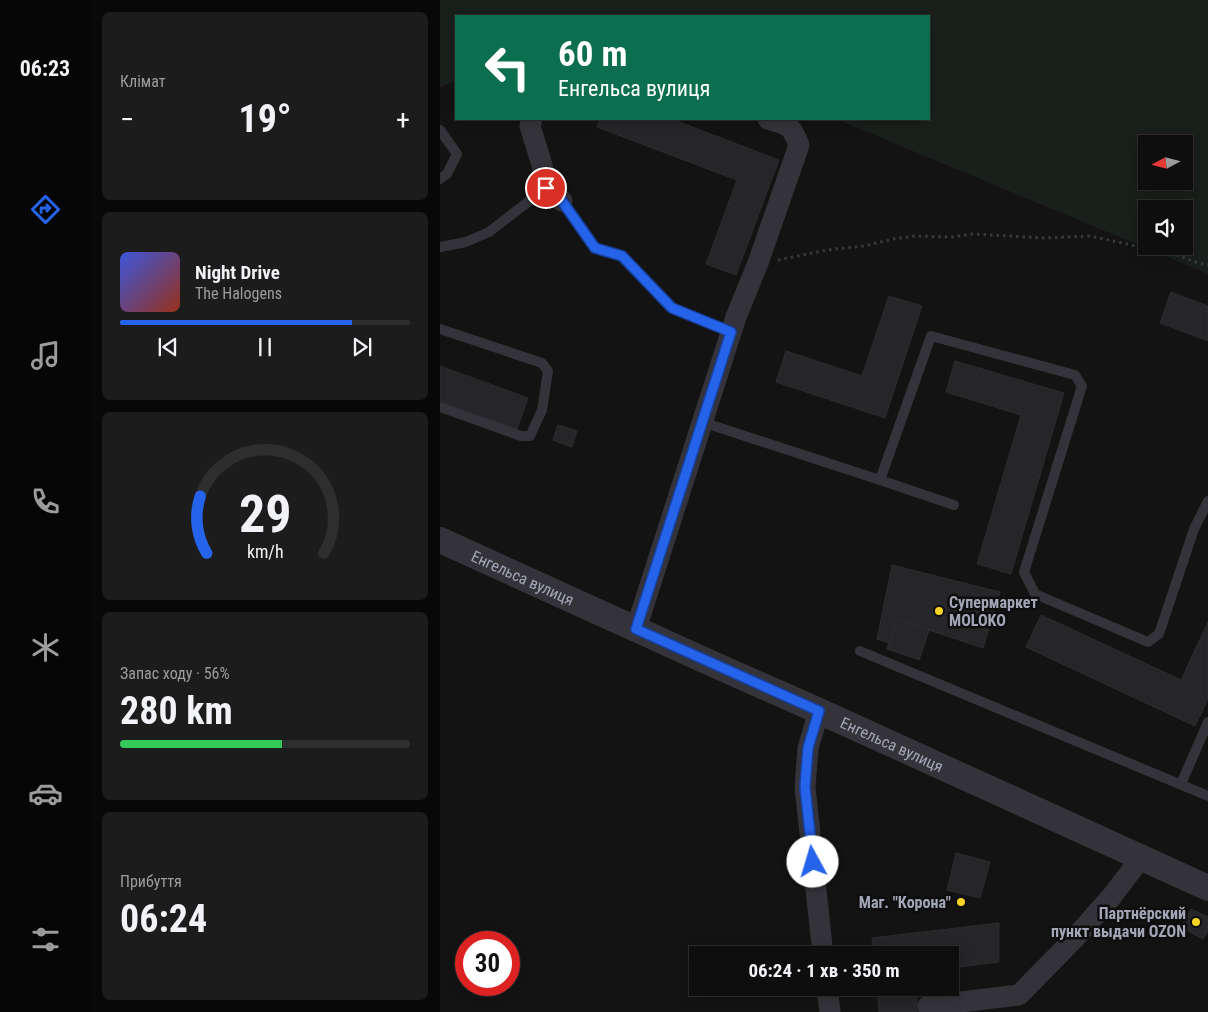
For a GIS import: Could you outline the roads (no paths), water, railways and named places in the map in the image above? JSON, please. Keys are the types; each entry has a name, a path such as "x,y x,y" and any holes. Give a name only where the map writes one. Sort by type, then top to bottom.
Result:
{"street":[{"path":"532,120 530,126 542,165 546,188 562,201"},
{"path":"636,629 736,317 758,263 799,145 795,134 788,125 771,120"},
{"name":"Енгельса вулиця","path":"440,540 1208,888"},
{"path":"819,711 808,748 805,787 822,946"},
{"path":"928,1006 1018,995 1074,939 1112,896 1140,858"},
{"path":"828,996 830,1012"}],"lane":[{"path":"440,130 458,154 448,174 440,179"},
{"path":"440,247 466,242 489,232 546,188"},
{"path":"562,201 595,248 622,256 672,308 731,332"},
{"path":"440,329 542,363 548,371 542,410 530,436 522,436 440,407"},
{"path":"880,480 931,336 1075,375 1082,386 1024,572 1035,594 1148,642 1159,634 1194,529 1208,501"},
{"path":"702,422 954,505"},
{"path":"860,651 1208,796"},
{"path":"1181,784 1208,722"}],"place":[{"name":"Супермаркет MOLOKO","path":"939,611"},
{"name":"Маг. \"Корона\"","path":"961,902"},
{"name":"Партнёрский пункт выдачи OZON","path":"1196,922"}]}
